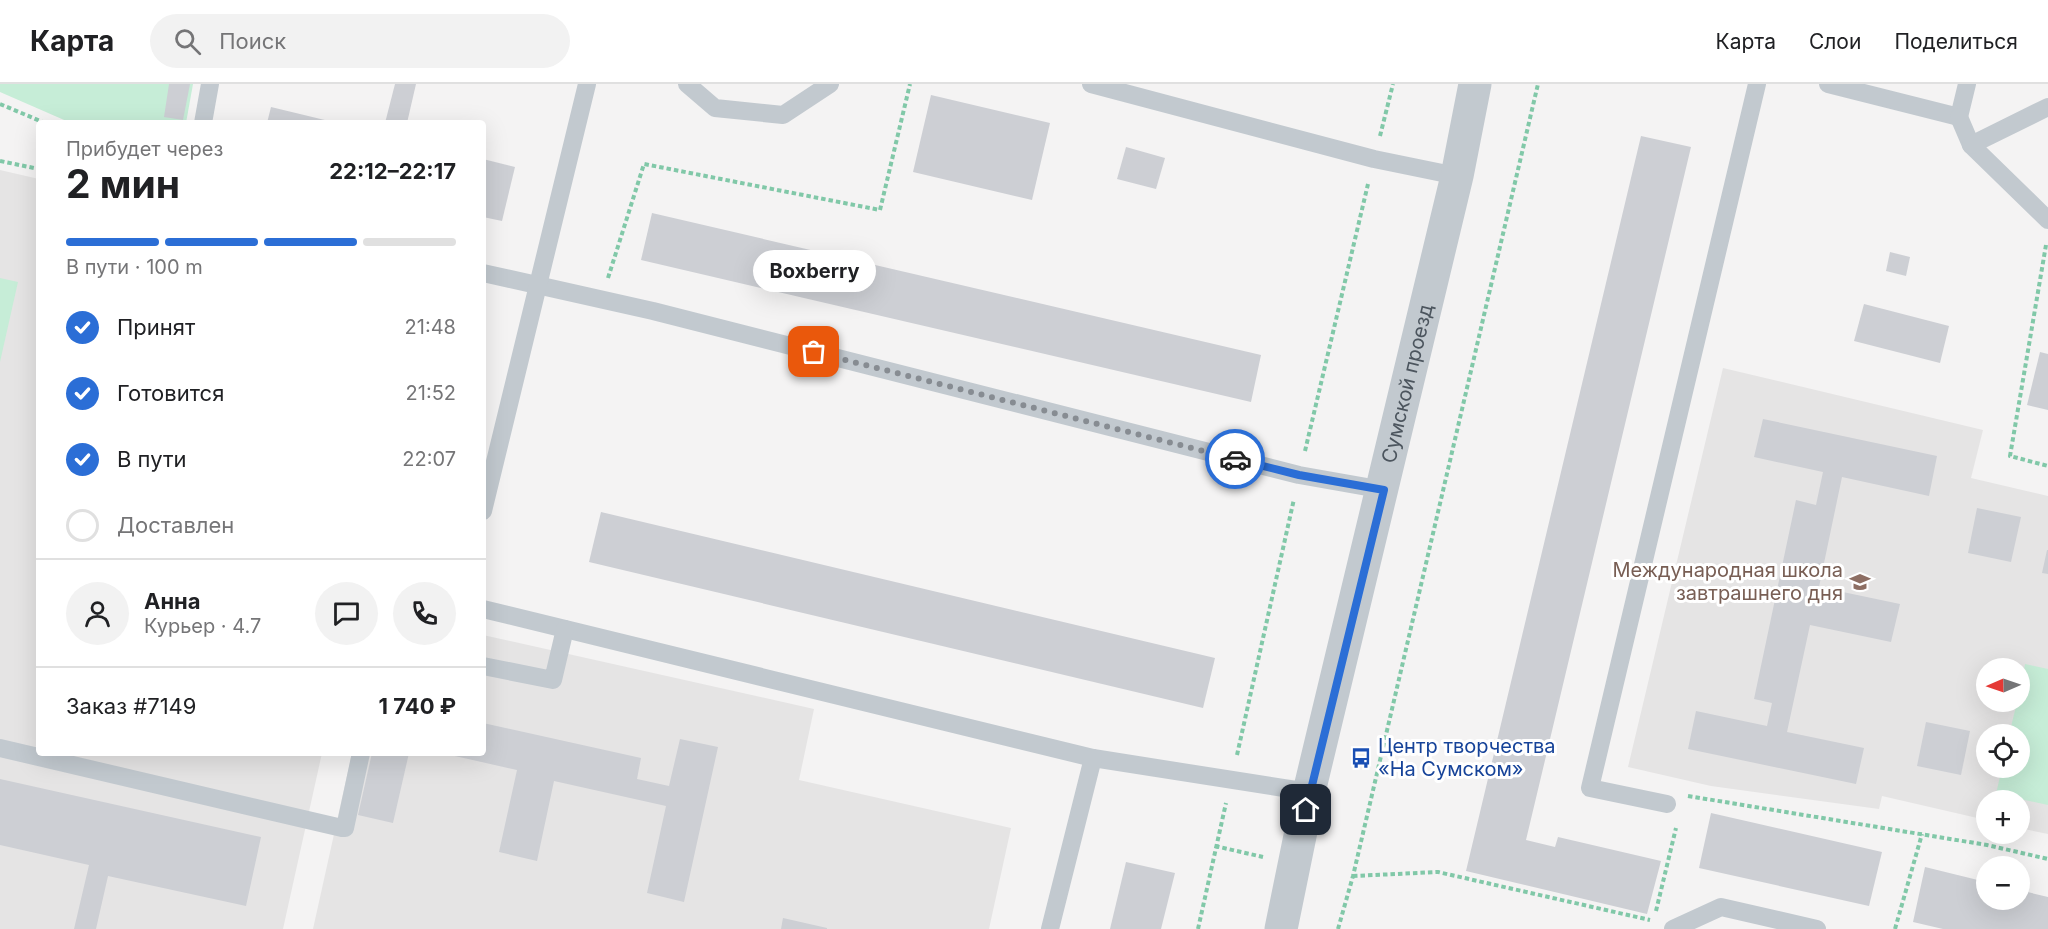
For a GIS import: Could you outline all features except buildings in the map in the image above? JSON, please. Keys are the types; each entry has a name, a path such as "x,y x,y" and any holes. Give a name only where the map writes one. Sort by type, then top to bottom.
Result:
{"street":[{"name":"Сумской проезд","path":"1289,927 1309,792 1384,490 1457,176 1474,84"}],"lane":[{"path":"204,120 210,84"},
{"path":"486,499 539,287 586,84"},
{"path":"687,84 715,108 783,115 830,84"},
{"path":"1091,84 1374,159 1457,176"},
{"path":"1672,811 1590,788 1757,84"},
{"path":"1828,84 1959,117"},
{"path":"1967,84 1959,117 1971,145 2048,220"},
{"path":"1971,145 2048,106"},
{"path":"486,274 602,299 1299,475 1384,490"},
{"path":"486,610 1093,758 1309,792"},
{"path":"486,667 553,680 566,629"},
{"path":"0,748 342,828 345,828 360,756"},
{"path":"1050,929 1093,758"},
{"path":"1673,929 1722,907 1817,929"}],"path":[{"path":"602,299 644,164 880,210 910,84"},
{"path":"1198,929 1299,475 1393,84"},
{"path":"1338,929 1353,876 1538,84"},
{"path":"0,104 38,120"},
{"path":"0,161 36,168"},
{"path":"2048,235 2010,456 2048,466"},
{"path":"1353,876 1438,872 1653,920 1672,811 1682,794 1922,834 2048,859"},
{"path":"1895,929 1922,834"},
{"path":"1215,846 1270,859"}],"shaded area":[{"path":"0,170 36,178 36,756 321,756 283,929 0,929"},
{"name":"Международная школа завтрашнего дня","path":"1723,368 1983,430 1971,478 2048,496 2048,834 2030,830 2030,790 1976,790 1976,818 1882,796 1879,809 1711,786 1628,767"},
{"path":"486,636 814,709 799,780 1011,828 989,929 313,929 351,756 486,756"}],"green space":[{"path":"0,84 193,84 187,120 64,120 0,92"},
{"path":"0,278 18,282 0,362"},
{"path":"2030,665 2048,669 2048,805 2030,801 2030,790 1997,790 2000,778 2030,778 2030,724 2012,724 2015,712 2030,712"}],"way so far":[{"path":"814,352 1235,459"}],"place":[{"name":"Boxberry","path":"814,352"},
{"name":"Международная школа завтрашнего дня","path":"1860,582"},
{"name":"Центр творчества «На Сумском»","path":"1361,758"}],"route":[{"path":"1235,459 1299,475 1384,490 1306,810"}]}
